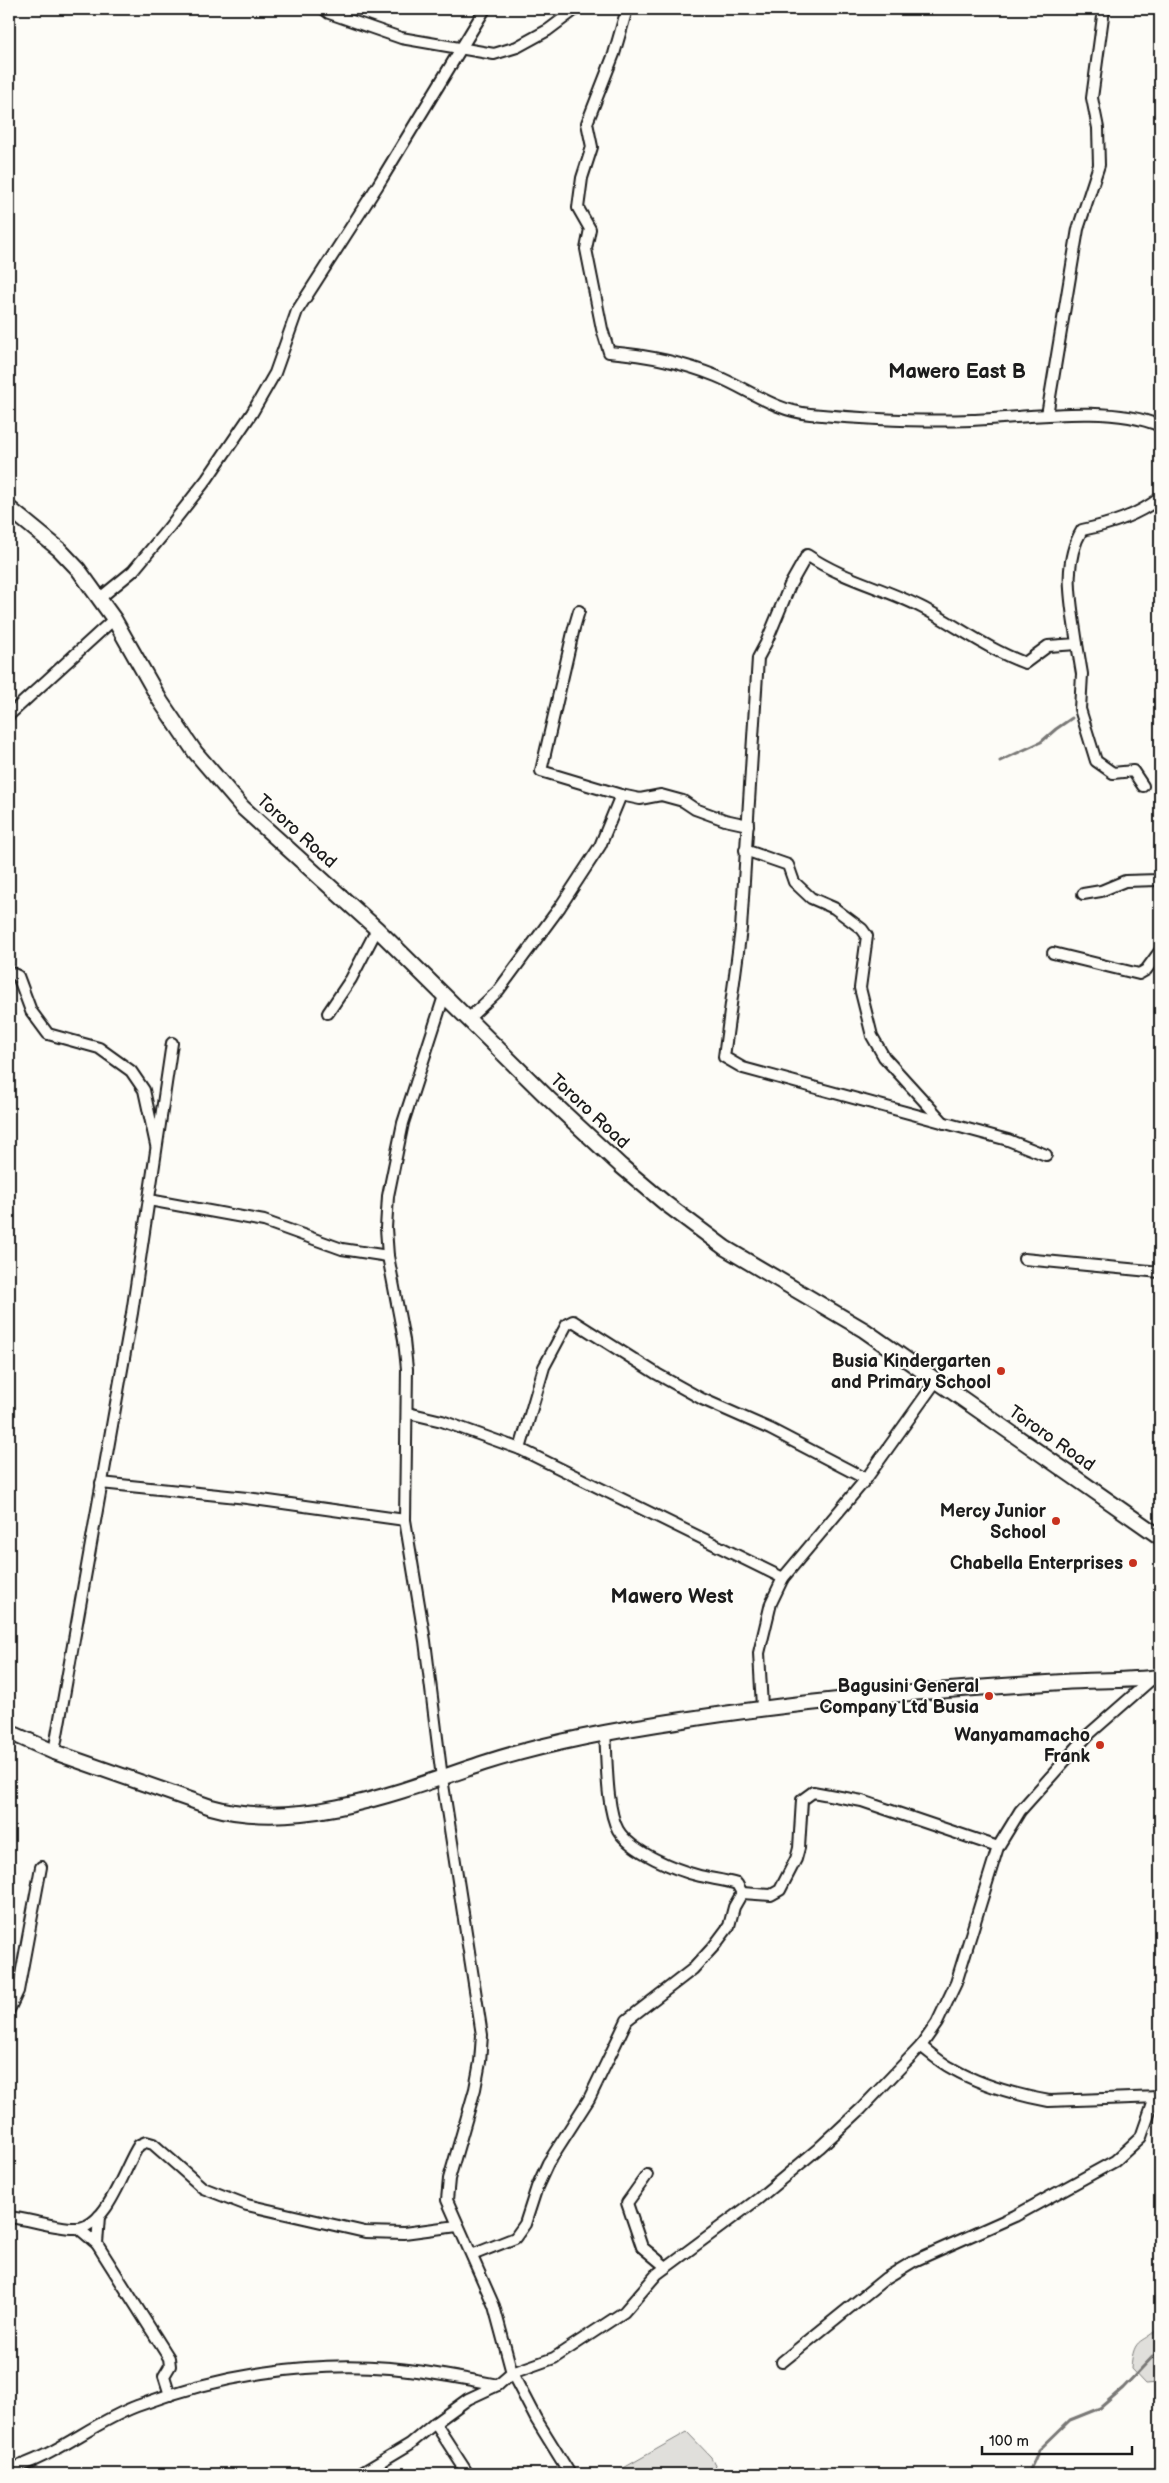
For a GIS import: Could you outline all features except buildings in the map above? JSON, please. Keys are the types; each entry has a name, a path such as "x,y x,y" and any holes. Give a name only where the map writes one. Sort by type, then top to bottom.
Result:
{"main road":[{"name":"Tororo Road","path":"9,508 59,549 100,598 161,702 220,784 243,808 377,930 621,1166 689,1223 754,1267 864,1330 1159,1533"},
{"path":"9,1732 54,1752 211,1807 234,1814 259,1816 327,1809 442,1778 530,1749 605,1732 762,1707 862,1696 1157,1678"}],"street":[{"path":"324,9 328,13 380,32 486,54 506,51 548,30 576,9"},
{"path":"100,598 133,571 167,530 207,479 252,413 275,372 297,311 378,185 485,9"},
{"path":"627,9 614,54 586,123 592,147 582,178 578,208 590,230 586,249 602,329 609,352 639,355 691,367 717,376 761,399 796,413 907,420 973,420 1047,414 1116,416 1157,424 1160,414"},
{"path":"1047,414 1078,229 1099,165 1099,136 1092,98 1104,9"},
{"path":"1143,786 1133,770 1113,773 1096,761 1080,709 1082,674 1076,644 1068,576 1075,541 1082,530 1113,523 1146,508 1160,498"},
{"path":"1046,1154 1008,1140 743,1068 724,1057 741,929 758,658 790,585 807,555 828,570 919,606 998,653 1025,663 1048,646 1076,644"},
{"path":"580,611 541,771 640,799 661,795 683,801 695,809 725,820 748,825"},
{"path":"9,715 114,619"},
{"path":"468,1019 498,991 560,907 600,846 621,795"},
{"path":"745,850 788,865 794,882 811,898 834,908 862,929 867,936 860,988 872,1036 884,1057 944,1124"},
{"path":"1083,894 1101,892 1125,880 1158,880 1160,877"},
{"path":"328,1013 351,979 377,930"},
{"path":"1053,953 1139,974 1146,970 1160,951"},
{"path":"9,972 18,976 31,1011 48,1034 99,1048 131,1070 144,1090 158,1151"},
{"path":"444,996 411,1098 398,1147 386,1205 388,1256 404,1340 408,1413 405,1520 429,1668 442,1778 482,2036 475,2089 447,2191 450,2211 456,2226 472,2255 494,2306 512,2373 536,2418 570,2474"},
{"path":"54,1752 132,1313 158,1151 172,1043"},
{"path":"149,1200 264,1221 342,1249 388,1256"},
{"path":"1024,1259 1160,1272"},
{"path":"520,1448 544,1367 567,1324 573,1321 657,1374 702,1399 770,1428 866,1479"},
{"path":"762,1707 759,1653 771,1603 783,1578 866,1479 936,1381"},
{"path":"408,1413 442,1421 520,1448 783,1578"},
{"path":"101,1483 247,1498 405,1520"},
{"path":"360,2474 410,2444 468,2399 498,2384 512,2373 554,2358 586,2339 624,2312 656,2274 758,2199 861,2110 921,2046 937,2023 956,1983 998,1847 1020,1811 1088,1735 1157,1678"},
{"path":"605,1732 611,1811 618,1830 628,1842 671,1866 700,1876 738,1884 742,1893"},
{"path":"742,1893 772,1895 780,1890 796,1859 799,1848 802,1800 813,1792 830,1793 862,1801 998,1847"},
{"path":"9,2010 18,1991 41,1867"},
{"path":"472,2255 515,2238 525,2224 537,2187 548,2163 589,2099 627,2020 693,1969 714,1946 729,1926 734,1907 742,1893"},
{"path":"782,2362 886,2278 914,2261 1015,2216 1115,2161 1140,2136 1158,2097 1049,2100 1037,2098 969,2077 952,2069 921,2046"},
{"path":"97,2244 99,2216 139,2145 146,2142 153,2144 203,2188 247,2205 365,2232 404,2233 456,2226"},
{"path":"647,2175 627,2203 642,2247 666,2267"},
{"path":"78,2228 99,2216"},
{"path":"9,2217 78,2228 97,2244 170,2358 170,2366 164,2376 170,2395"},
{"path":"9,2469 45,2455 108,2419 170,2395 201,2385 259,2374 298,2368 343,2366 390,2368 498,2384"},
{"path":"435,2423 468,2474"}],"shaded area":[{"path":"1160,2325 1160,2383 1145,2384 1131,2369 1134,2350 1140,2341 1149,2336"},
{"path":"687,2432 711,2457 720,2474 613,2474"}],"waterway":[{"path":"1000,761 1041,742 1072,718"},
{"path":"1028,2474 1039,2450 1070,2420 1100,2408 1123,2388 1160,2349"}],"place":[{"name":"Busia Kindergarten and Primary School","path":"1001,1371"},
{"name":"Mercy Junior School","path":"1056,1521"},
{"name":"Chabella Enterprises","path":"1133,1563"},
{"name":"Bagusini General Company Ltd Busia","path":"989,1696"},
{"name":"Wanyamamacho Frank","path":"1100,1745"}],"district":[{"name":"Mawero East B","path":"957,371"},
{"name":"Mawero West","path":"672,1596"}]}
